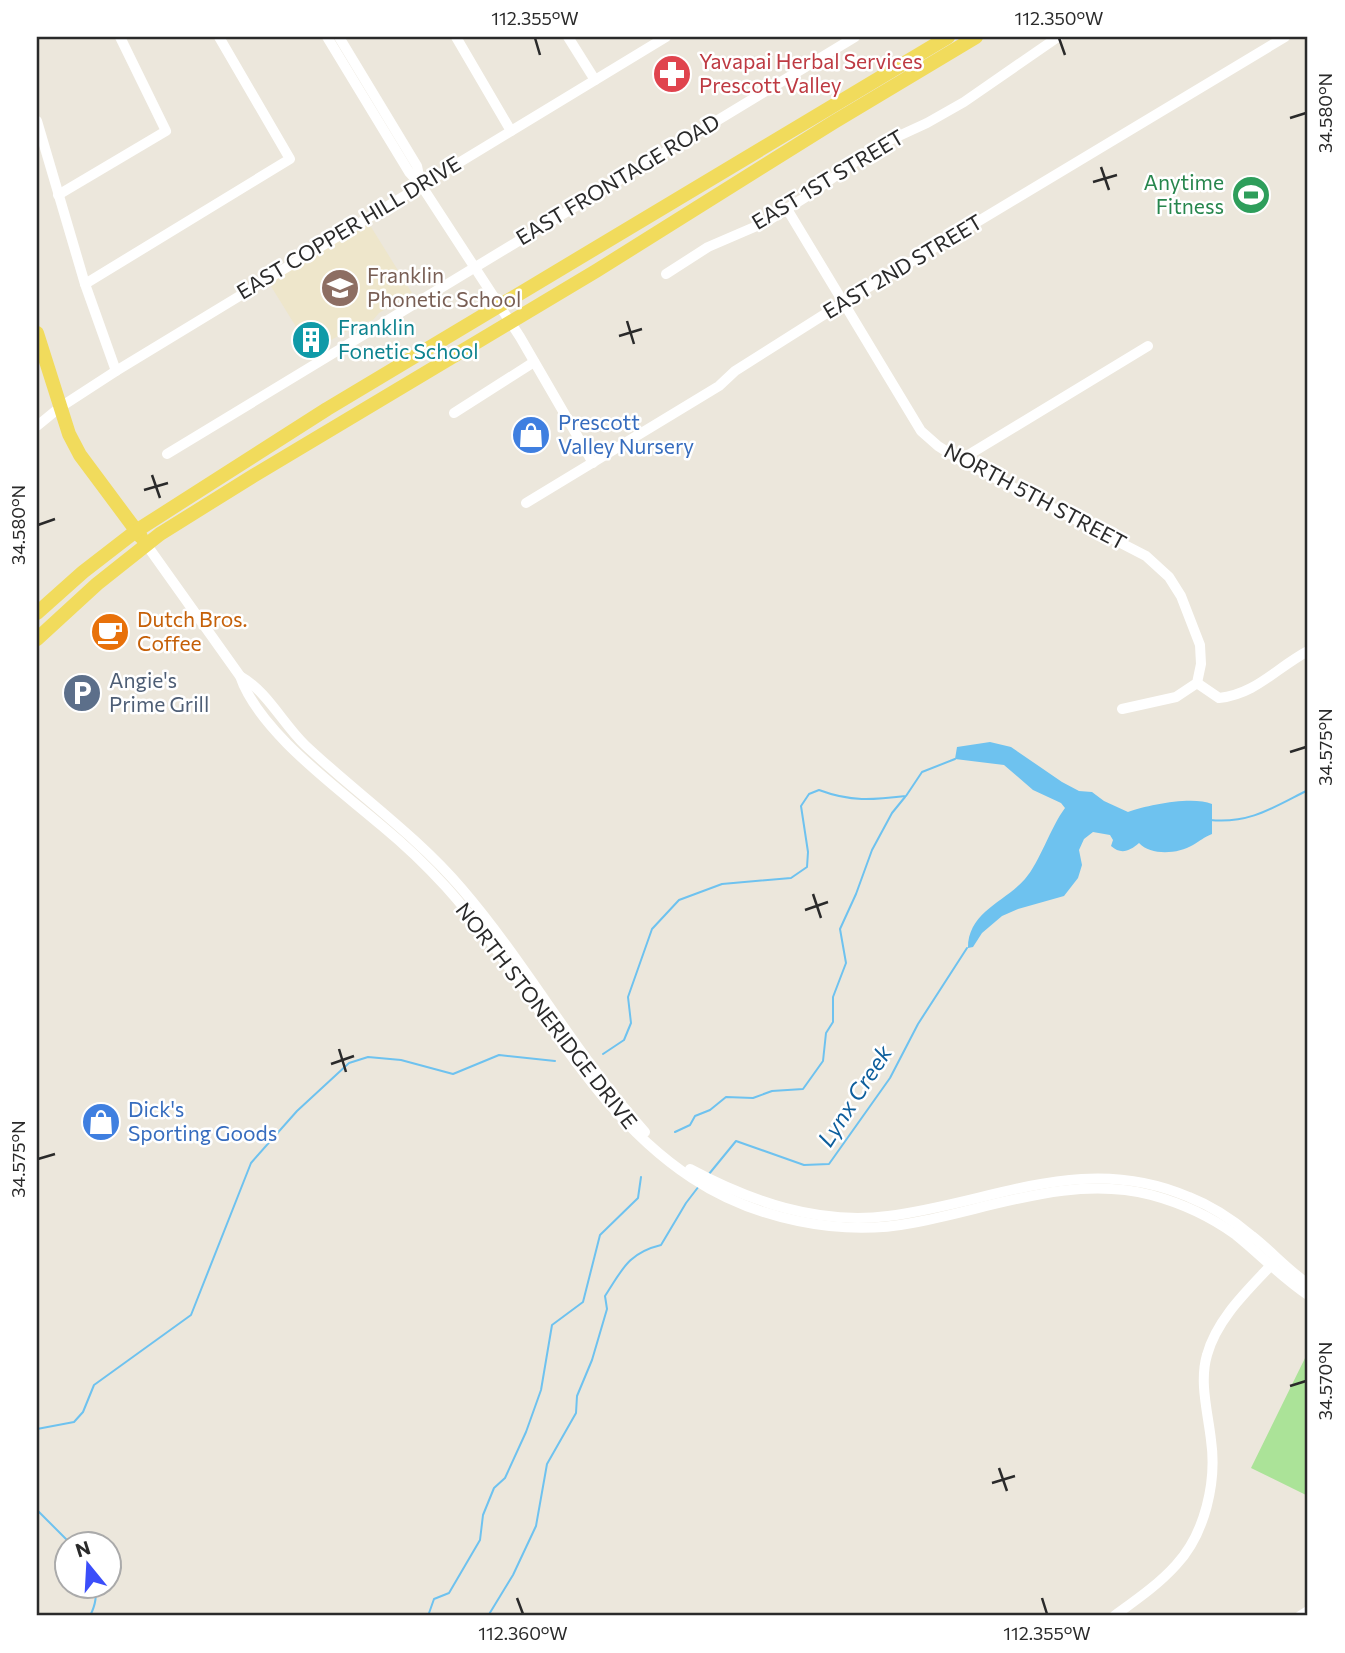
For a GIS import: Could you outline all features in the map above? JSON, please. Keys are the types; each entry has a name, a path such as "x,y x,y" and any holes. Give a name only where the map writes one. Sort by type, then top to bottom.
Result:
{"main road":[{"path":"37,613 62,589 136,531 327,410 948,37"},
{"path":"37,639 146,544 211,501 976,37"},
{"name":"NORTH STONERIDGE DRIVE","path":"37,332 59,408 80,455 146,544"}],"street":[{"path":"58,195 166,131 120,37"},
{"path":"85,284 290,159 219,37"},
{"path":"327,37 409,172 421,185 500,305 593,463"},
{"path":"339,37 417,166 421,185"},
{"path":"456,37 511,131"},
{"path":"568,37 595,80"},
{"name":"EAST COPPER HILL DRIVE","path":"37,426 59,408 116,371 666,37"},
{"name":"EAST FRONTAGE ROAD","path":"167,454 855,37"},
{"name":"EAST 1ST STREET","path":"666,274 708,247 765,222 787,209 877,145 927,123 964,102 1058,37"},
{"name":"EAST 2ND STREET","path":"526,503 719,386 735,371 844,302 1271,40 1285,37"},
{"path":"37,121 85,284 116,371"},
{"name":"NORTH 5TH STREET","path":"787,209 921,431 937,446 960,460 1146,556 1169,577 1181,597 1200,645 1197,682"},
{"path":"960,460 1148,346"},
{"path":"454,413 534,362"},
{"name":"NORTH STONERIDGE DRIVE","path":"146,544 240,676 245,691 275,730 320,773 410,850 456,898 607,1102 650,1147 708,1188 725,1192 783,1217 852,1227 909,1224 1061,1191 1102,1188 1133,1191 1186,1207 1209,1218 1308,1284"},
{"path":"1122,709 1176,697 1197,682 1219,698 1238,696 1308,650"},
{"path":"1114,1616 1158,1584 1178,1563 1194,1538 1205,1513 1212,1480 1213,1451 1203,1378 1206,1357 1215,1333 1230,1311 1273,1263"},
{"name":"NORTH STONERIDGE DRIVE","path":"1273,1263 1308,1295"},
{"path":"1300,1616 1308,1611"}],"shaded area":[{"name":"Franklin Phonetic School","path":"368,222 412,293 379,313 373,320 362,323 311,351 269,283"}],"green space":[{"path":"1308,1352 1308,1467 1305,1468 1306,1495 1251,1468"}],"water":[{"path":"990,742 1011,747 1062,782 1079,791 1092,792 1128,812 1182,801 1212,804 1212,834 1187,848 1157,852 1139,843 1129,850 1118,850 1111,846 1113,840 1110,835 1093,832 1084,839 1079,850 1082,865 1078,878 1064,896 1002,916 982,933 973,947 968,948 974,925 1025,879 1065,808 1061,803 1033,790 1004,765 955,759 957,747"}],"waterway":[{"path":"603,1054 624,1040 631,1023 628,997 652,929 679,900 722,884 791,878 807,867 808,852 801,806 809,794 819,790 841,797 862,799 906,796 922,772 955,759"},
{"name":"Lynx Creek","path":"1210,820 1250,817 1308,790"},
{"path":"675,1132 690,1125 695,1116 710,1110 726,1097 753,1098 772,1091 803,1089 823,1061 826,1033 833,1022 833,997 846,963 840,929 872,850 892,813 905,797"},
{"name":"Lynx Creek","path":"709,1174 736,1141 804,1165 829,1164 890,1078 918,1024 967,948"},
{"path":"37,1429 74,1422 83,1412 94,1385 191,1315 251,1163 297,1111 349,1063 368,1057 401,1060 453,1074 499,1055 555,1061"},
{"path":"428,1616 434,1599 449,1593 480,1540 483,1515 494,1488 505,1478 541,1390 552,1325 583,1302 600,1235 638,1198 641,1177"},
{"name":"Lynx Creek","path":"488,1616 513,1575 536,1526 547,1464 576,1413 577,1396 592,1360 607,1309 605,1296 633,1258 661,1245 699,1186"},
{"path":"37,1510 57,1530"},
{"path":"90,1616 96,1600"}],"place":[{"name":"Yavapai Herbal Services Prescott Valley","path":"672,74"},
{"name":"Anytime Fitness","path":"1251,195"},
{"name":"Franklin Phonetic School","path":"340,288"},
{"name":"Franklin Fonetic School","path":"311,340"},
{"name":"Prescott Valley Nursery","path":"531,435"},
{"name":"Dutch Bros. Coffee","path":"110,632"},
{"name":"Angie's Prime Grill","path":"82,693"},
{"name":"Dick's Sporting Goods","path":"101,1122"}]}
